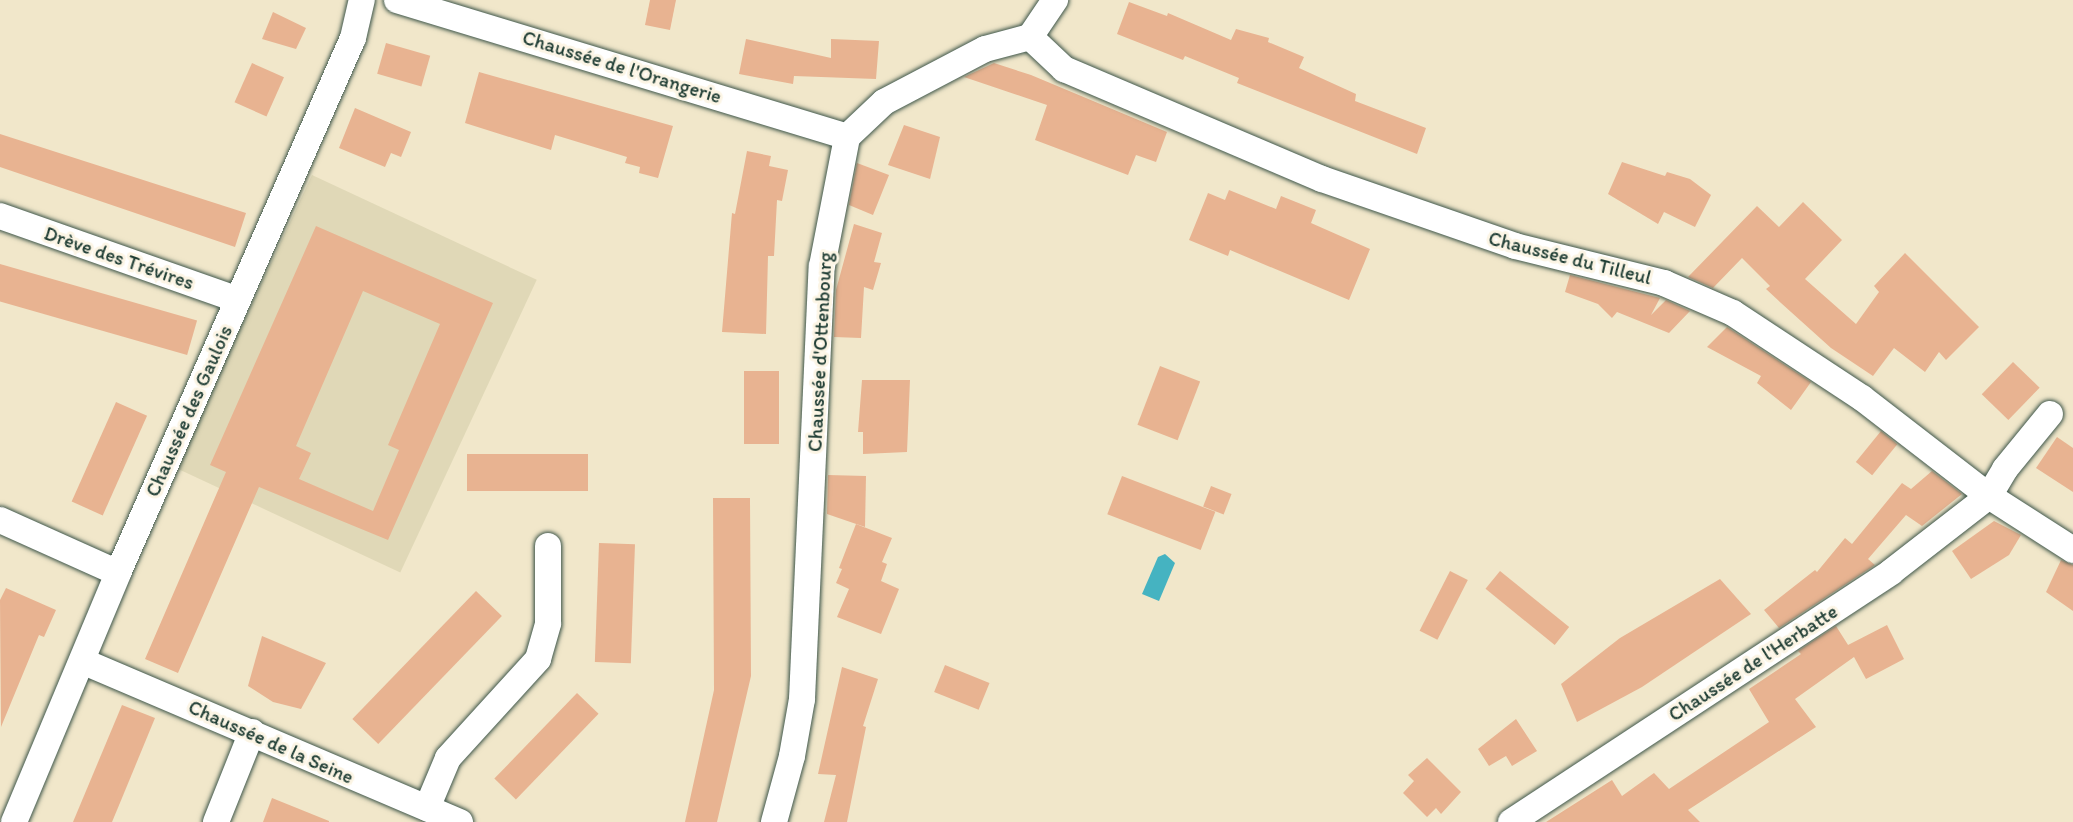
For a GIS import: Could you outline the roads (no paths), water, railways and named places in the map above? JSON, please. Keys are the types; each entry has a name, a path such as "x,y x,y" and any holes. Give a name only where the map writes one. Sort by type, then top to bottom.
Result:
{"street":[{"name":"Chaussée des Gaulois","path":"14,822 118,573 352,38 362,0"},
{"name":"Chaussée de l'Orangerie","path":"397,0 847,137"},
{"path":"847,137 885,102 986,49 1030,37 1055,0"},
{"name":"Chaussée du Tilleul","path":"1030,37 1064,69 1322,179 1515,246 1622,269 1701,298 1783,343 1927,445 1989,496 2073,550"},
{"name":"Chaussée d'Ottenbourg","path":"774,822 792,756 802,699 822,266 847,137"},
{"name":"Drève des Trévires","path":"0,216 238,300"},
{"path":"1989,496 2004,469 2050,414"},
{"name":"Chaussée de l'Herbatte","path":"1511,822 1891,572 1989,496"},
{"path":"0,520 118,573"},
{"path":"427,808 448,758 538,659 548,623 548,546"},
{"name":"Chaussée de la Seine","path":"82,661 460,822"},
{"path":"216,822 252,732"}],"water":[{"path":"1165,554 1175,563 1159,601 1142,594 1158,557"}]}
